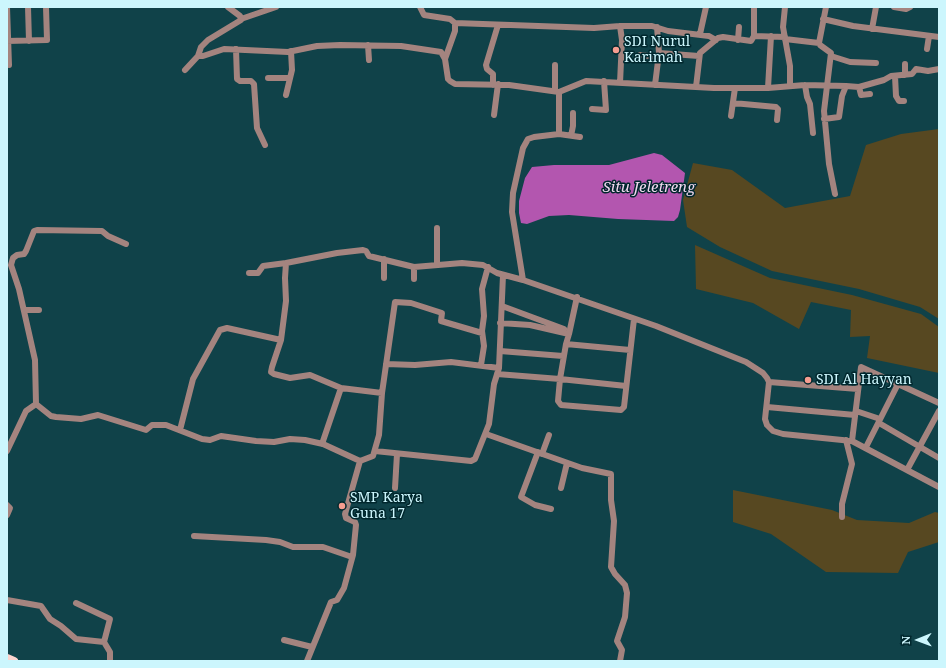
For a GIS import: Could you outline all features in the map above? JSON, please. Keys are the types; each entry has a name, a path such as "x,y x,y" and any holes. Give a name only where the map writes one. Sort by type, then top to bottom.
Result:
{"street":[{"path":"7,7 9,65"},
{"path":"28,7 29,40"},
{"path":"8,41 47,40 46,7"},
{"path":"228,7 240,16 241,19"},
{"path":"185,70 198,56 201,47 208,40 238,24 241,19 276,7"},
{"path":"420,7 424,15 450,19 455,23 594,28 620,26 657,27 668,31 700,34 709,36 716,40"},
{"path":"700,34 706,7"},
{"path":"696,87 700,53 721,37 751,41 754,36 754,7"},
{"path":"785,7 783,27 790,66 790,86"},
{"path":"819,43 826,7"},
{"path":"872,29 876,7"},
{"path":"894,7 906,9 910,7"},
{"path":"823,19 872,29 939,37"},
{"path":"445,59 455,31 455,23"},
{"path":"494,115 496,84 493,74 487,69 486,65 498,25"},
{"path":"620,26 622,40 620,83"},
{"path":"656,84 658,55 657,27"},
{"path":"738,40 739,27"},
{"path":"754,36 770,36 819,43 821,46 830,51 831,56 828,86 824,105 824,119 829,164 835,194"},
{"path":"768,88 770,36"},
{"path":"927,49 929,36"},
{"path":"368,45 369,60"},
{"path":"198,56 203,56 216,50 236,49 291,51 317,46 401,46 443,54 448,79 452,83 496,84 557,92 581,81 735,88 790,86 859,87 895,76 912,74 916,69 928,71 939,69"},
{"path":"236,49 237,79 240,81 251,81 254,84 257,128 265,145"},
{"path":"286,95 290,78 291,51"},
{"path":"640,55 699,56"},
{"path":"831,56 850,62 876,63"},
{"path":"905,64 905,75"},
{"path":"556,65 559,134"},
{"path":"895,76 896,96 898,100 904,101"},
{"path":"268,78 290,78"},
{"path":"592,109 606,110 604,81"},
{"path":"805,86 810,104 813,132"},
{"path":"824,119 839,117 842,96 846,86"},
{"path":"859,87 861,94 870,94"},
{"path":"731,116 735,88"},
{"path":"733,103 776,107 778,109 777,120"},
{"path":"571,136 573,112"},
{"path":"523,280 512,212 513,193 523,148 528,139 534,137 559,134 580,136"},
{"path":"436,265 437,228"},
{"path":"36,404 35,360 24,310 11,265 13,258 17,255 24,254 34,232 37,230 102,231 108,236 126,244"},
{"path":"249,272 258,273 263,266 329,254 363,250 366,250 369,256 414,267 474,263 503,275 577,297 746,362 764,373 769,382 765,422 773,431 783,434 849,441 866,447 939,487"},
{"path":"384,259 384,278"},
{"path":"286,263 286,305 282,340 271,372 290,378 310,375 341,388 382,393"},
{"path":"414,267 414,279"},
{"path":"481,365 484,346 482,334 484,316 482,289 488,268"},
{"path":"375,451 471,462 475,459 489,424 494,384 498,371 503,275"},
{"path":"577,297 563,356 560,379 558,401 559,404 563,406 619,411 624,407 634,318"},
{"path":"36,404 51,416 81,420 98,414 146,430 152,425 180,430 202,440 210,440 221,436 240,440 274,442 285,439 297,439 322,444 360,461 371,458 375,451 381,426 382,393 395,302 411,303 442,313 441,321 482,334"},
{"path":"502,306 569,333"},
{"path":"24,310 39,310"},
{"path":"500,323 530,325 569,333"},
{"path":"180,430 193,379 220,330 227,328 282,340"},
{"path":"566,344 630,350"},
{"path":"500,350 563,356"},
{"path":"386,364 409,365 451,362 481,365 498,371 626,386"},
{"path":"842,517 842,504 852,464 849,441 855,413 861,367 939,403"},
{"path":"769,382 858,389"},
{"path":"866,447 898,384"},
{"path":"322,444 341,388"},
{"path":"8,447 26,411 36,404"},
{"path":"767,407 855,413 879,421 939,458"},
{"path":"907,470 939,411"},
{"path":"486,434 567,463 610,473 612,475 611,500 614,521 612,567 615,574 624,582 627,593 625,616 617,641 622,650 620,661"},
{"path":"549,435 521,497 535,505 551,510"},
{"path":"395,488 397,454"},
{"path":"307,661 331,602 336,600 344,588 352,557 356,525 355,522 346,518 345,514 360,461"},
{"path":"561,488 567,463"},
{"path":"7,505 10,508 7,514"},
{"path":"194,536 266,540 280,542 293,547 324,547 352,557"},
{"path":"7,600 41,606 50,618 76,639 104,642"},
{"path":"76,603 110,619 104,642 110,652 110,661"},
{"path":"284,640 312,647"}],"shaded area":[{"path":"939,129 939,319 920,307 859,289 772,271 720,247 687,227 683,200 693,163 732,170 785,208 850,196 866,145 901,134"},
{"path":"695,245 770,278 852,295 921,314 939,327 939,373 867,358 870,336 850,337 851,310 811,302 799,329 753,303 696,289"},
{"path":"733,490 832,510 857,520 909,523 935,512 939,513 939,542 908,552 898,573 826,572 771,534 733,522"}],"water":[{"name":"Situ Jeletreng","path":"654,153 662,155 685,173 680,210 678,217 674,221 569,215 549,216 527,224 521,223 519,201 525,178 532,167 554,165 609,165"}],"place":[{"name":"SDI Nurul Karimah","path":"616,50"},
{"name":"SDI Al Hayyan","path":"808,380"},
{"name":"SMP Karya Guna 17","path":"342,506"}]}
